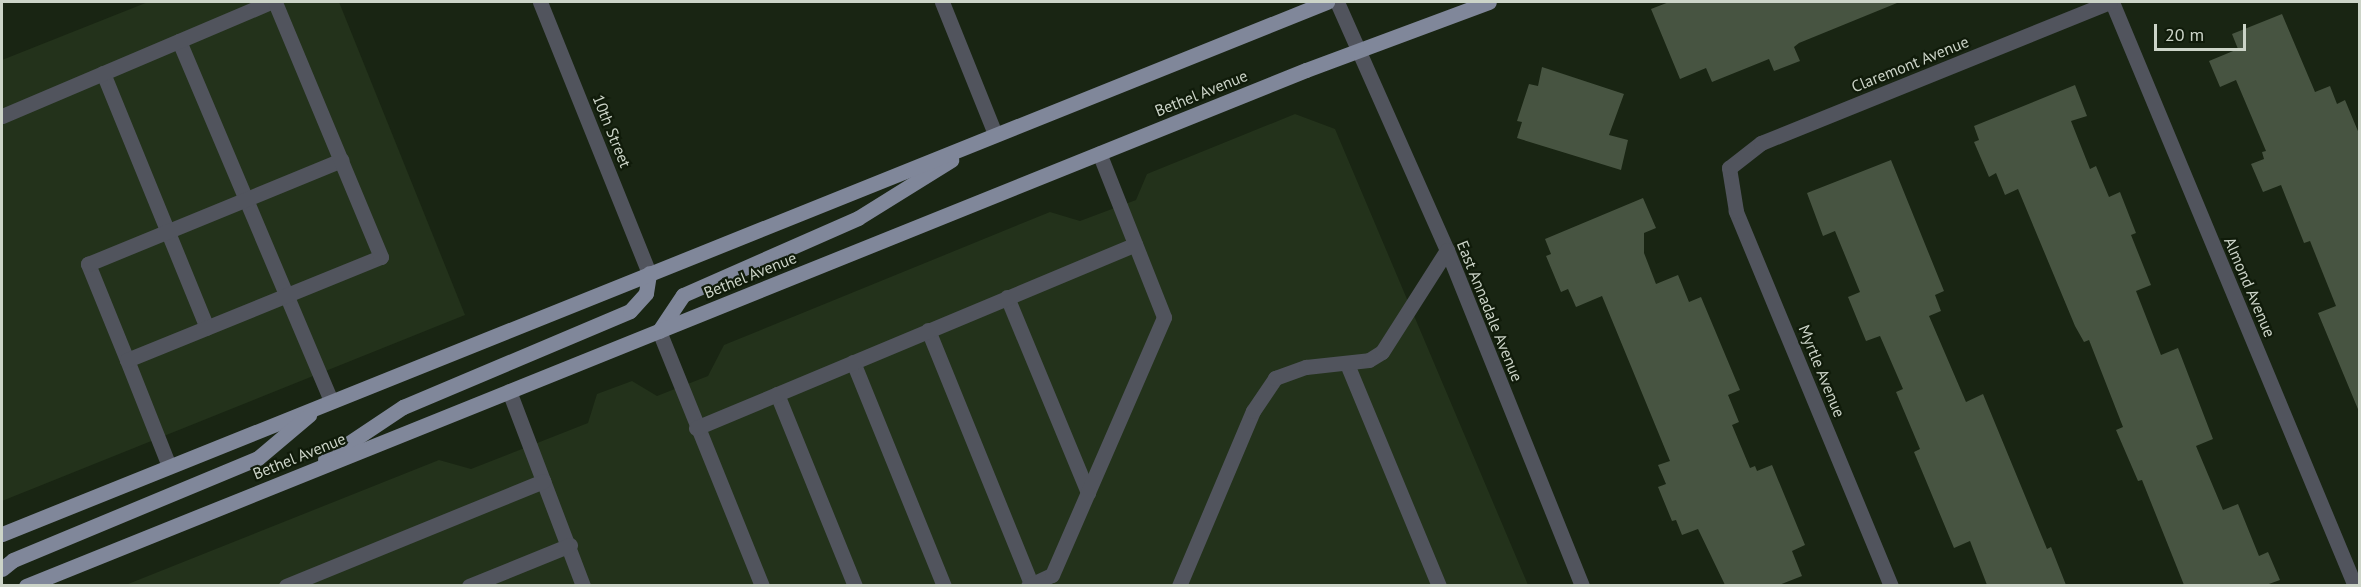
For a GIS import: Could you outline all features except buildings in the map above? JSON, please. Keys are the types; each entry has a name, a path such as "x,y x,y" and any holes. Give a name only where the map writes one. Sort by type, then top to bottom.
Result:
{"main road":[{"path":"2,534 1327,2"},
{"name":"Bethel Avenue","path":"26,585 1099,153 1489,2"},
{"path":"659,331 683,295 858,218 895,198 975,143"},
{"path":"308,472 403,406 630,312 646,293 649,273"},
{"path":"2,569 13,560 258,458 324,404"}],"street":[{"path":"2,116 273,2 381,257 127,360"},
{"name":"10th Street","path":"540,2 649,273"},
{"path":"942,2 995,134"},
{"name":"East Annadale Avenue","path":"1337,2 1361,51 1447,250 1582,585"},
{"name":"Claremont Avenue","path":"1729,168 1761,143 2111,2"},
{"name":"Almond Avenue","path":"2111,2 2355,585"},
{"path":"179,41 287,296 324,404"},
{"path":"103,73 207,328"},
{"path":"928,330 1029,585 1052,575 1164,317 1099,153"},
{"path":"170,466 88,264 341,160"},
{"name":"Myrtle Avenue","path":"1729,168 1736,211 1891,585"},
{"path":"696,428 1135,244"},
{"path":"1179,585 1253,411 1275,378 1306,367 1369,360 1382,352 1447,250"},
{"path":"1007,297 1088,494"},
{"path":"659,331 696,428 762,585"},
{"path":"853,362 944,585"},
{"path":"1347,364 1439,585"},
{"path":"509,391 570,545 583,585"},
{"path":"777,394 855,585"},
{"path":"286,585 543,481"},
{"path":"469,585 570,545"}],"shaded area":[{"path":"148,2 339,2 465,315 2,501 2,60"},
{"path":"1295,114 1335,129 1528,585 123,586 439,460 471,469 588,423 597,394 632,381 657,396 708,376 724,345 1050,212 1080,221 1136,200 1147,174"}]}
